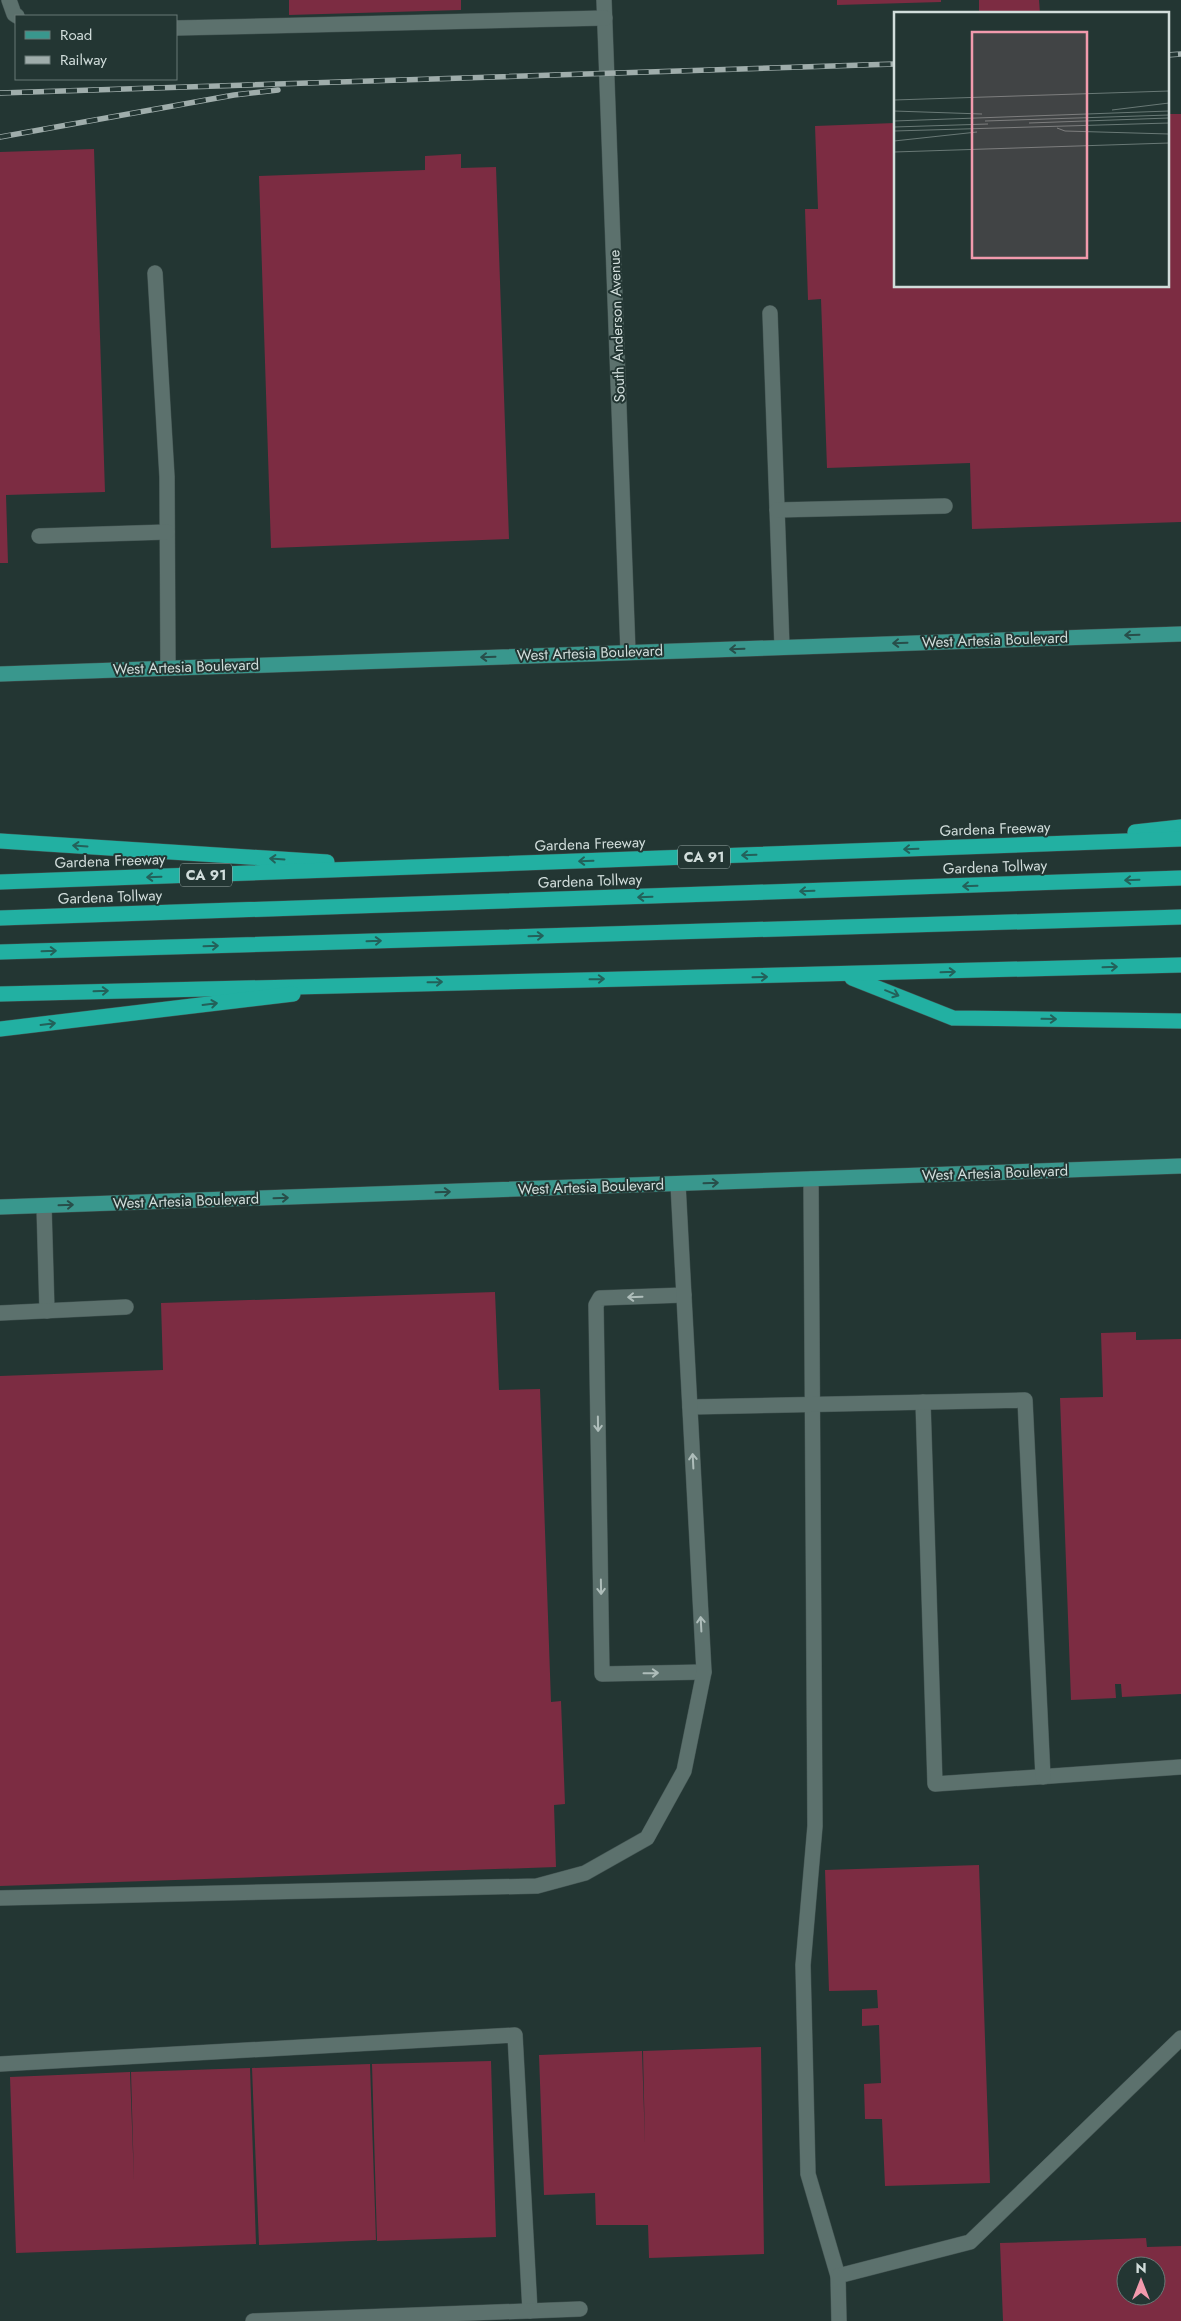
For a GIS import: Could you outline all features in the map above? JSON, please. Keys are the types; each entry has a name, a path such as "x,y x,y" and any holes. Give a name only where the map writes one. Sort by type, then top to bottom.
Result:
{"highway":[{"path":"995,846 1181,827"},
{"name":"Gardena Freeway","path":"0,882 1181,839"},
{"path":"0,841 413,868"},
{"name":"Gardena Tollway","path":"0,918 1181,878"},
{"path":"0,952 1181,917"},
{"path":"0,994 386,983 846,975 1181,965"},
{"path":"846,975 954,1018 1181,1021"},
{"path":"0,1029 386,983"}],"main road":[{"name":"West Artesia Boulevard","path":"0,674 1181,634"},
{"name":"West Artesia Boulevard","path":"0,1207 1181,1166"}],"street":[{"path":"9,0 16,15"},
{"name":"South Anderson Avenue","path":"604,0 628,652"},
{"path":"178,28 605,18"},
{"path":"155,273 167,477 168,668"},
{"path":"770,313 782,647"},
{"path":"777,510 945,506"},
{"path":"39,536 167,532"},
{"path":"811,1179 814,1404 814,1826 802,1965 808,2174 838,2276 839,2321"},
{"path":"0,1898 537,1886 585,1873 647,1838 684,1771 704,1672 678,1184"},
{"path":"44,1206 47,1311"},
{"path":"684,1295 600,1298 596,1305 602,1674 704,1672"},
{"path":"0,1313 126,1307"},
{"path":"690,1407 1025,1400 1043,1777"},
{"path":"923,1402 935,1784 1181,1767"},
{"path":"0,2064 515,2036 522,2315"},
{"path":"838,2276 970,2242 1181,2038"},
{"path":"252,2321 522,2315 580,2309"}],"building":[{"path":"289,0 461,0 461,10 289,15"},
{"path":"837,0 941,0 941,2 837,5"},
{"path":"979,0 1039,0 1040,12 979,12"},
{"path":"1168,114 1181,114 1181,522 972,529 970,463 827,468 821,299 808,300 805,209 818,209 815,126 894,123 894,288 1168,288"},
{"path":"94,149 105,492 6,495 8,563 0,563 0,152"},
{"path":"461,154 461,168 496,167 509,539 271,548 259,176 425,170 425,156"},
{"path":"495,1292 499,1390 540,1389 551,1702 561,1701 565,1804 554,1805 556,1867 0,1886 0,1376 163,1370 161,1303"},
{"path":"1136,1332 1136,1340 1181,1339 1181,1694 1122,1697 1121,1684 1115,1684 1116,1698 1071,1700 1060,1398 1103,1397 1101,1333"},
{"path":"979,1865 990,2183 885,2186 882,2119 865,2119 864,2084 881,2083 879,2025 862,2026 862,2009 878,2008 877,1990 829,1991 825,1870"},
{"path":"761,2047 764,2254 649,2258 648,2225 596,2225 595,2193 544,2195 539,2055 642,2051 645,2144 643,2051"},
{"path":"491,2061 496,2237 377,2241 372,2064"},
{"path":"370,2064 376,2240 259,2245 252,2068"},
{"path":"250,2068 256,2244 16,2253 10,2077 130,2072 134,2181 131,2072"},
{"path":"1146,2238 1147,2247 1181,2246 1181,2321 1003,2321 1000,2243"}],"railway":[{"path":"1168,55 1181,54"},
{"path":"0,93 894,64"},
{"path":"0,137 234,95 278,90"}]}
